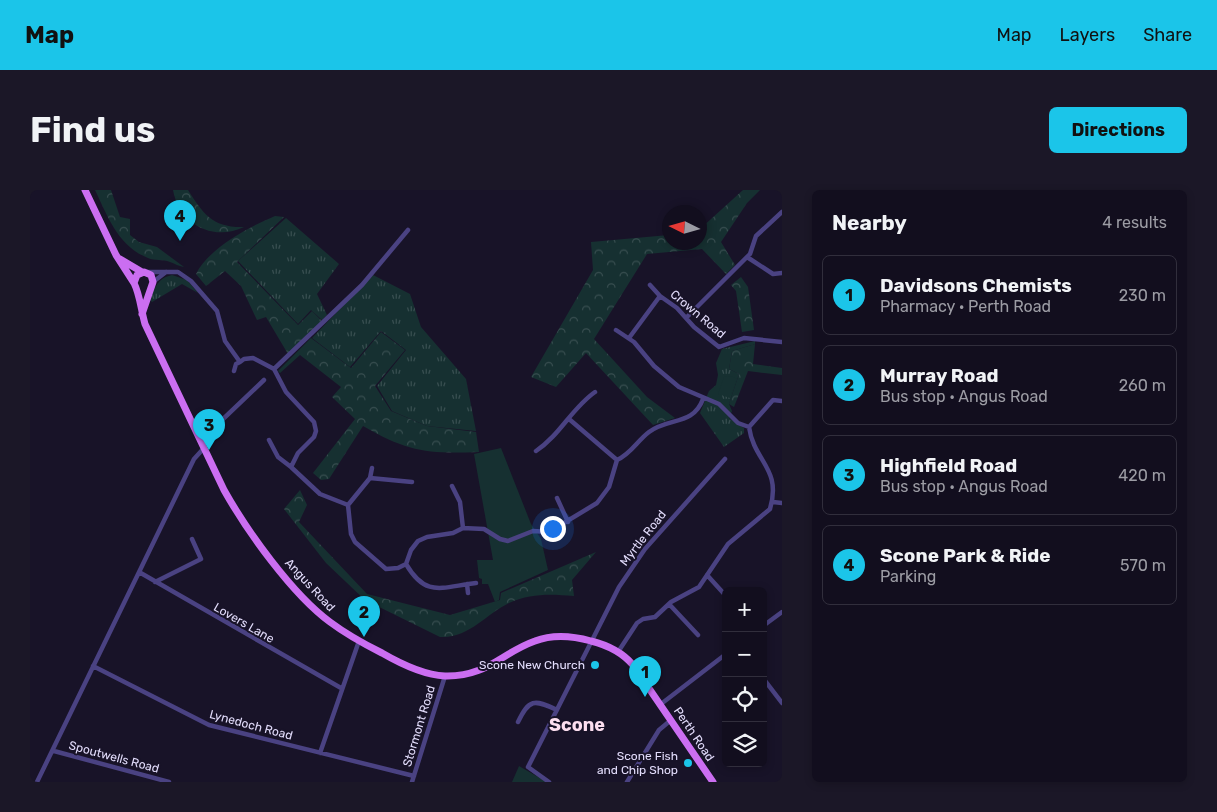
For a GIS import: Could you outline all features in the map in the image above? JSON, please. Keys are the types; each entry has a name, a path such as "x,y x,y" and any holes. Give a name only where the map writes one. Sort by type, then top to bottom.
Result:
{"main road":[{"path":"85,190 116,255 136,286 144,291 152,285"},
{"path":"116,255 126,263 150,275 152,285 142,314"},
{"path":"136,286 137,275 144,272"},
{"name":"Angus Road","path":"136,286 142,314 150,337 231,502 267,554 314,608 330,622 404,665 445,676 486,669 529,644 545,638 564,636 591,640"},
{"name":"Perth Road","path":"591,640 618,652 633,665 713,782"}],"street":[{"path":"687,317 747,257 756,236 782,212"},
{"path":"274,369 362,284 408,230"},
{"path":"747,257 773,274 782,273"},
{"path":"152,285 159,274 167,271"},
{"path":"144,272 178,272 186,277 215,307 225,341 240,362"},
{"name":"Crown Road","path":"650,285 660,296 687,317 694,327 719,347 744,338 782,342"},
{"name":"Crown Road","path":"629,338 660,296"},
{"path":"616,330 629,338 640,348 654,366 679,387 719,404 738,424 749,427"},
{"path":"234,371 236,364 244,359 253,358 274,369 291,399 311,416 316,431 310,442 298,453 291,467"},
{"path":"37,782 54,751 93,666 194,459 202,445 264,380"},
{"path":"536,451 551,441 583,400 595,392"},
{"path":"372,468 370,478 348,505 351,534 355,542 386,569 398,568 406,564 411,550 418,541 427,537 453,533 463,528 484,529 500,540 508,541 533,531 549,532 568,522 597,503 609,487 617,460 628,455 651,430 690,416 699,410 704,399"},
{"path":"749,427 768,403 773,400 782,401"},
{"path":"569,419 617,460"},
{"path":"618,652 637,623 643,619 655,617 669,604 699,587 719,554 728,544 770,509 773,502 774,479 771,468 756,448 749,427"},
{"path":"269,440 278,457 320,494 348,505"},
{"name":"Myrtle Road","path":"549,782 528,767 619,587 645,549 716,466 725,459"},
{"path":"370,478 412,482"},
{"path":"452,486 460,502 463,528"},
{"path":"556,498 568,522"},
{"path":"773,502 782,503"},
{"path":"155,582 201,559 192,539"},
{"path":"406,564 415,579 422,586 430,588 476,583"},
{"name":"Lovers Lane","path":"139,572 341,688"},
{"path":"707,575 722,592"},
{"path":"467,584 468,593"},
{"path":"669,604 698,635"},
{"path":"767,623 782,612"},
{"path":"320,754 359,640"},
{"path":"661,704 722,657"},
{"name":"Lynedoch Road","path":"93,666 210,725 414,776"},
{"name":"Stormont Road","path":"412,782 445,676"},
{"path":"767,683 782,703"},
{"path":"518,722 526,707 533,703 544,704 557,710"},
{"path":"627,782 659,730 671,720"},
{"name":"Spoutwells Road","path":"54,751 169,782"}],"green space":[{"path":"95,190 111,190 120,217 130,219 130,235 139,242 157,247 184,267 167,261 148,258 129,246 115,230"},
{"path":"173,190 188,190 204,213 217,222 233,227 244,227 221,232 209,231 199,227 182,212"},
{"path":"743,190 760,190 747,203 721,242 735,265 726,274 703,250 707,250 707,223"},
{"path":"275,216 284,217 237,262 298,325 312,311 322,321 288,354 266,317 257,320 241,286 225,271 206,286 196,274 219,248 253,226"},
{"path":"286,218 339,264 317,294 327,315 322,320 311,310 298,324 238,261"},
{"path":"662,236 662,250 691,250 647,254 594,339 647,397 675,418 653,425 586,353 556,387 531,377 593,270 591,242"},
{"path":"172,275 187,280 198,293 182,284 152,302 150,300 160,281"},
{"path":"373,275 410,294 421,327 466,379 476,431 427,426 392,411 377,386 406,350 381,331 350,367 312,338"},
{"path":"741,277 748,287 754,330 742,332 736,291 731,285"},
{"path":"381,332 405,350 375,386 391,411 427,426 476,432 479,452 432,452 419,450 379,435 363,426 329,479 321,480 313,473 355,419 332,397 341,387 300,355 280,373 278,371 311,338 351,368"},
{"path":"755,341 755,344 732,351 729,369 739,374 729,404 732,411 729,418 744,428 744,433 724,447 700,413 709,391 716,385 718,375 716,363 722,349"},
{"path":"755,344 753,364 782,368 782,375 748,371 734,407 729,404 739,374 729,369 732,351"},
{"path":"731,376 737,379 730,398 718,394 724,377"},
{"path":"501,448 531,524 541,539 548,570 500,592 499,600 495,602 488,584 482,584 482,579 479,578 477,560 493,560 474,454"},
{"path":"300,490 307,505 299,522 367,594 450,615 500,600 501,593 596,552 572,580 574,596 541,595 525,597 509,603 468,630 450,637 440,637 365,600 326,563 284,509"},
{"path":"519,766 545,781 545,782 512,782"}],"place":[{"name":"Scone Park & Ride","path":"180,241"},
{"name":"Highfield Road","path":"209,450"},
{"name":"Murray Road","path":"364,637"},
{"name":"Scone New Church","path":"595,665"},
{"name":"Davidsons Chemists","path":"645,697"},
{"name":"Scone Fish and Chip Shop","path":"688,763"}],"district":[{"name":"Scone","path":"577,725"}]}
